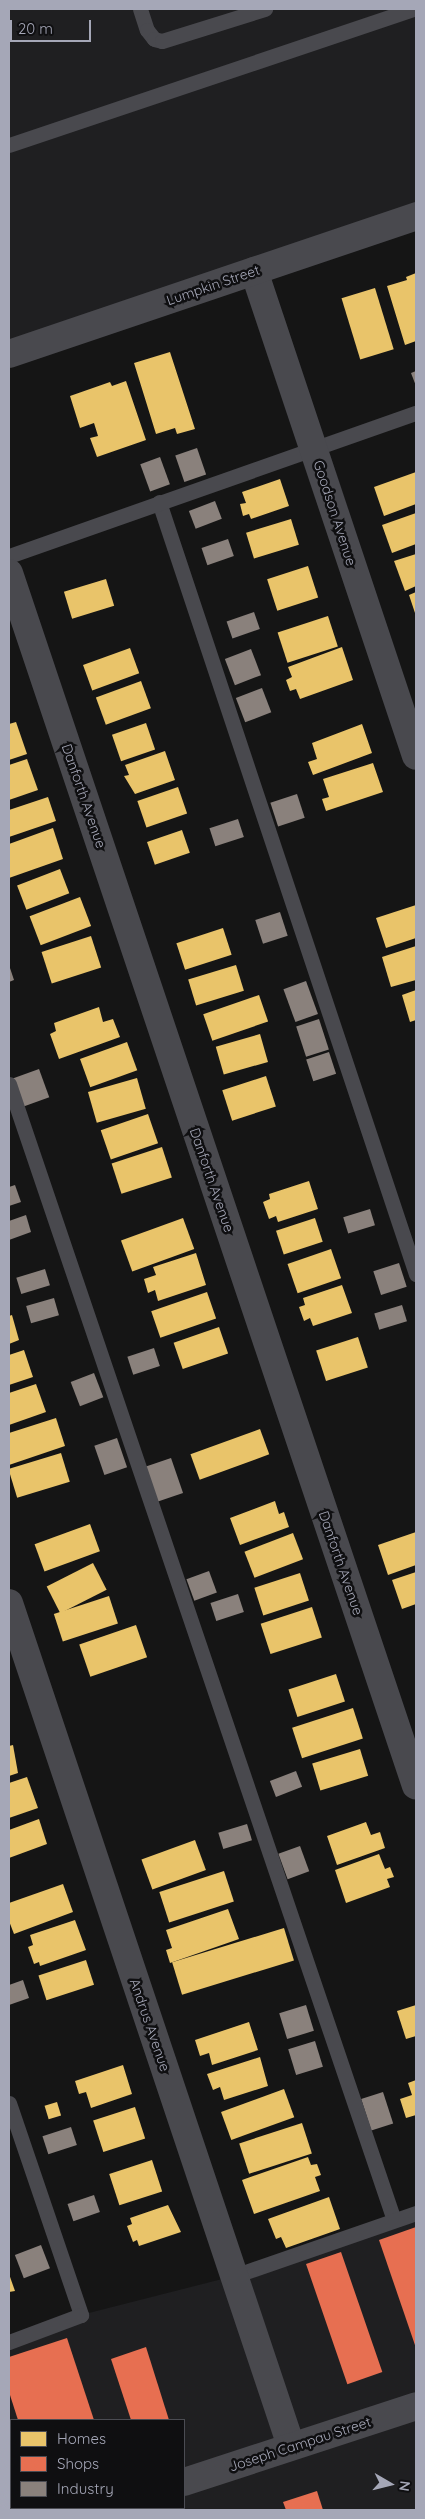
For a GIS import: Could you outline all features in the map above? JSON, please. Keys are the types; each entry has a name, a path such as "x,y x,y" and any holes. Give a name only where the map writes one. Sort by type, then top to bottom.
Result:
{"street":[{"name":"Lumpkin Street","path":"9,354 416,216"},
{"name":"Goodson Avenue","path":"254,271 416,756"},
{"name":"Danforth Avenue","path":"9,573 416,1786"},
{"name":"Andrus Avenue","path":"9,1603 291,2446"},
{"name":"Joseph Campau Street","path":"185,2482 416,2406"}],"lane":[{"path":"140,9 147,30 154,39 162,41 265,9"},
{"path":"9,145 413,9"},
{"path":"9,556 416,412"},
{"path":"159,502 416,1274"},
{"path":"9,1084 394,2220"},
{"path":"9,2102 80,2315 9,2342"},
{"path":"234,2276 416,2213"}],"shaded area":[{"path":"9,9 416,9 416,216 9,354"},
{"path":"416,2213 416,2510 9,2510 9,2342 81,2315 234,2276"}],"building: Homes":[{"path":"416,273 416,341 405,345 387,286 407,280 406,277"},
{"path":"375,288 394,349 360,359 342,298"},
{"path":"170,352 195,429 177,434 175,428 156,434 134,363"},
{"path":"126,381 146,440 97,457 90,438 98,436 94,423 80,428 70,396 110,382 112,386"},
{"path":"416,472 416,504 384,516 374,487"},
{"path":"280,479 289,506 251,519 249,514 243,516 240,504 246,503 242,492"},
{"path":"416,513 416,544 392,553 382,525"},
{"path":"291,519 299,545 254,559 246,533"},
{"path":"416,554 416,586 405,591 394,561"},
{"path":"308,566 318,597 277,611 267,579"},
{"path":"106,579 114,606 72,619 64,592"},
{"path":"416,592 416,616 409,595"},
{"path":"328,616 338,646 287,663 278,632"},
{"path":"342,647 353,680 300,699 296,689 290,691 286,680 292,677 288,667"},
{"path":"130,648 139,673 92,690 83,665"},
{"path":"141,681 151,708 106,725 96,697"},
{"path":"16,722 27,754 9,760 9,724"},
{"path":"146,723 155,749 121,761 112,735"},
{"path":"362,724 372,753 313,775 308,762 317,759 312,743"},
{"path":"165,751 175,780 135,794 124,776 129,775 125,765"},
{"path":"27,759 38,790 9,800 9,765"},
{"path":"373,763 383,792 326,811 322,799 329,797 323,779"},
{"path":"178,787 187,813 146,827 137,801"},
{"path":"48,797 56,821 9,837 9,810"},
{"path":"53,828 63,859 9,878 9,844"},
{"path":"182,830 190,853 155,865 147,842"},
{"path":"60,869 69,893 26,910 17,885"},
{"path":"80,897 91,926 41,945 30,916"},
{"path":"416,905 416,938 386,948 376,918"},
{"path":"223,928 232,955 185,970 176,943"},
{"path":"91,936 101,967 52,983 42,952"},
{"path":"416,946 416,980 391,987 382,957"},
{"path":"236,965 244,991 196,1005 188,980"},
{"path":"416,990 416,1020 410,1022 402,995"},
{"path":"259,995 268,1021 212,1041 203,1014"},
{"path":"99,1007 103,1022 113,1019 120,1037 59,1059 50,1034 56,1031 54,1023"},
{"path":"260,1034 268,1062 224,1075 216,1047"},
{"path":"127,1042 137,1070 90,1087 80,1059"},
{"path":"266,1076 276,1106 232,1121 222,1090"},
{"path":"137,1078 146,1109 97,1123 88,1092"},
{"path":"148,1114 158,1143 111,1160 101,1130"},
{"path":"162,1147 172,1177 121,1194 112,1163"},
{"path":"309,1181 318,1209 278,1222 276,1216 269,1219 263,1202 270,1199 269,1194"},
{"path":"183,1218 194,1249 132,1272 121,1241"},
{"path":"315,1218 323,1242 284,1254 276,1231"},
{"path":"331,1249 341,1278 298,1293 288,1264"},
{"path":"196,1253 206,1285 158,1301 155,1290 148,1293 144,1279 156,1275 153,1267"},
{"path":"342,1285 352,1313 313,1326 310,1318 304,1321 299,1307 305,1305 303,1298"},
{"path":"207,1292 216,1318 160,1338 151,1311"},
{"path":"12,1315 19,1340 9,1344 9,1316"},
{"path":"219,1327 228,1353 183,1369 174,1343"},
{"path":"358,1337 368,1367 326,1381 316,1351"},
{"path":"24,1350 33,1377 9,1385 9,1355"},
{"path":"36,1384 46,1412 9,1425 9,1393"},
{"path":"56,1418 65,1446 9,1465 9,1433"},
{"path":"260,1429 269,1454 200,1480 190,1454"},
{"path":"61,1453 70,1482 17,1498 9,1469"},
{"path":"275,1501 279,1514 284,1512 289,1527 240,1545 230,1518"},
{"path":"90,1524 100,1551 44,1571 35,1544"},
{"path":"416,1532 416,1565 388,1575 378,1545"},
{"path":"293,1533 303,1559 254,1578 244,1552"},
{"path":"93,1563 107,1590 60,1613 47,1587"},
{"path":"416,1572 416,1604 402,1609 392,1580"},
{"path":"300,1573 309,1601 263,1615 254,1588"},
{"path":"109,1596 118,1624 63,1642 54,1614"},
{"path":"312,1607 322,1637 271,1654 261,1624"},
{"path":"136,1625 147,1657 90,1677 79,1645"},
{"path":"336,1674 345,1702 297,1717 288,1689"},
{"path":"353,1708 363,1738 302,1758 292,1728"},
{"path":"13,1745 18,1773 9,1776 9,1746"},
{"path":"360,1749 368,1776 320,1790 312,1764"},
{"path":"27,1777 38,1808 9,1818 9,1783"},
{"path":"39,1819 47,1844 9,1858 9,1830"},
{"path":"366,1822 371,1835 380,1832 385,1848 337,1865 327,1836"},
{"path":"195,1840 206,1870 152,1890 141,1859"},
{"path":"379,1854 385,1869 390,1867 394,1877 387,1879 390,1887 346,1903 335,1870"},
{"path":"224,1871 234,1901 169,1922 159,1892"},
{"path":"63,1884 73,1912 14,1934 9,1921 9,1903"},
{"path":"228,1909 239,1939 170,1963 166,1950 172,1948 166,1930"},
{"path":"75,1920 86,1950 40,1966 39,1962 34,1964 28,1947 33,1945 30,1935"},
{"path":"284,1928 294,1961 182,1995 172,1962"},
{"path":"86,1960 94,1985 46,2000 38,1975"},
{"path":"416,2005 416,2036 406,2039 397,2011"},
{"path":"249,2022 258,2050 212,2065 209,2053 200,2056 195,2040"},
{"path":"260,2057 268,2086 224,2100 220,2087 213,2090 207,2074"},
{"path":"123,2065 132,2094 91,2108 86,2092 79,2094 75,2081"},
{"path":"416,2080 416,2115 406,2118 400,2099 412,2095 408,2083"},
{"path":"284,2089 294,2117 231,2140 221,2112"},
{"path":"57,2102 61,2115 49,2119 45,2106"},
{"path":"135,2107 145,2138 103,2152 93,2121"},
{"path":"302,2123 312,2153 249,2174 239,2143"},
{"path":"308,2157 311,2165 317,2164 321,2175 315,2177 320,2191 254,2214 242,2180"},
{"path":"152,2160 162,2191 119,2205 109,2174"},
{"path":"329,2197 340,2229 286,2248 281,2237 276,2239 268,2219"},
{"path":"168,2205 181,2232 139,2246 137,2240 133,2242 127,2226 132,2224 130,2218"},
{"path":"9,2274 15,2291 9,2292"}],"building: Shops":[{"path":"416,2227 416,2348 379,2240"},
{"path":"341,2252 382,2372 347,2384 306,2264"},
{"path":"67,2338 94,2419 18,2419 9,2392 9,2357"},
{"path":"146,2347 169,2419 131,2419 111,2359"},
{"path":"317,2491 323,2510 286,2510 283,2502"}],"building: Industry":[{"path":"416,371 416,386 411,373"},
{"path":"197,448 206,474 184,482 175,455"},
{"path":"160,457 170,484 150,491 140,464"},
{"path":"215,501 222,519 196,529 189,511"},
{"path":"228,539 234,556 207,565 202,548"},
{"path":"254,612 260,629 232,638 227,621"},
{"path":"251,649 261,675 235,685 225,659"},
{"path":"262,688 271,712 245,722 236,698"},
{"path":"297,794 305,818 278,826 270,803"},
{"path":"238,819 244,837 215,846 209,828"},
{"path":"280,912 288,936 263,944 255,920"},
{"path":"9,965 14,980 9,982"},
{"path":"306,981 318,1014 295,1022 283,989"},
{"path":"319,1019 329,1049 306,1057 296,1026"},
{"path":"329,1052 336,1074 313,1081 306,1059"},
{"path":"39,1069 49,1097 23,1107 13,1079"},
{"path":"15,1185 21,1202 9,1206 9,1187"},
{"path":"370,1209 375,1225 348,1233 343,1217"},
{"path":"26,1215 31,1232 9,1240 9,1221"},
{"path":"399,1263 407,1287 381,1295 373,1271"},
{"path":"45,1269 50,1285 21,1294 16,1278"},
{"path":"54,1298 59,1315 31,1323 26,1306"},
{"path":"402,1305 407,1321 379,1330 374,1313"},
{"path":"154,1348 160,1366 133,1375 127,1357"},
{"path":"94,1373 103,1397 80,1406 71,1382"},
{"path":"117,1438 127,1467 104,1475 94,1446"},
{"path":"171,1458 183,1493 157,1502 145,1467"},
{"path":"209,1571 217,1593 194,1601 186,1579"},
{"path":"238,1594 244,1612 216,1621 210,1603"},
{"path":"296,1771 302,1787 276,1797 270,1781"},
{"path":"247,1824 252,1840 223,1849 218,1833"},
{"path":"300,1846 309,1871 288,1879 278,1854"},
{"path":"23,1980 29,1998 9,2005 9,1985"},
{"path":"306,2005 314,2031 287,2039 279,2013"},
{"path":"315,2041 323,2067 296,2075 288,2049"},
{"path":"383,2092 393,2123 371,2130 361,2099"},
{"path":"71,2127 77,2145 48,2154 42,2136"},
{"path":"94,2195 100,2212 73,2221 68,2204"},
{"path":"41,2245 50,2268 24,2278 15,2255"}]}
